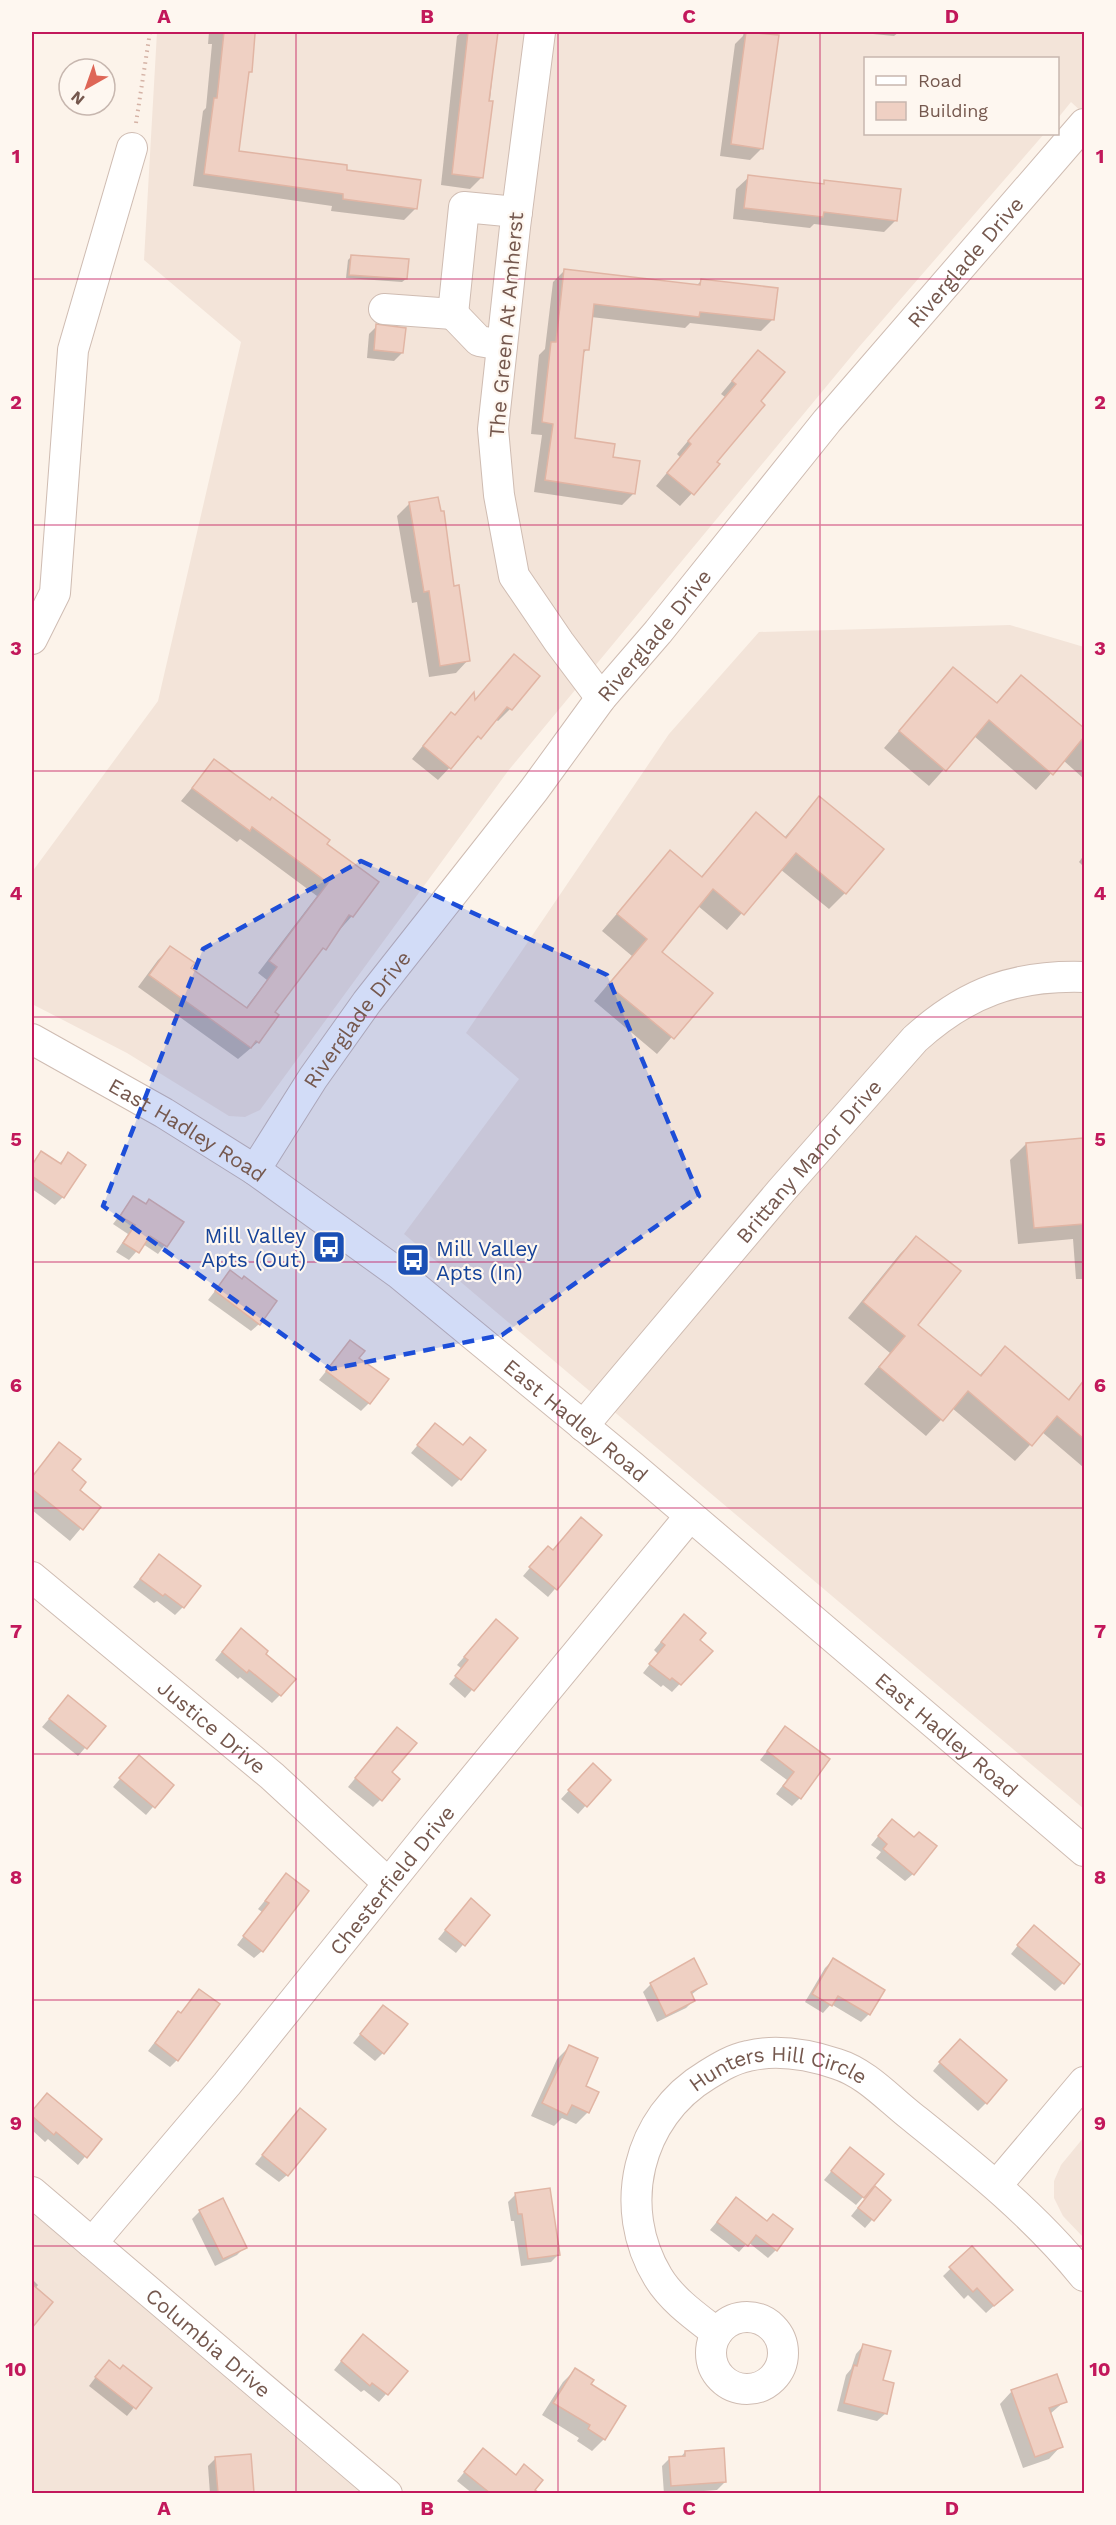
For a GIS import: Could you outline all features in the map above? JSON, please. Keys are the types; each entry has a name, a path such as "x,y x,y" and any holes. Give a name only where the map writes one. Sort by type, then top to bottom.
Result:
{"street":[{"name":"The Green At Amherst","path":"540,32 493,429 499,495 514,576 601,698"},
{"name":"Riverglade Drive","path":"255,1170 313,1078 362,1010 534,790 601,698 658,632 827,421 1084,124"},
{"path":"32,639 55,593 73,350 132,148"},
{"path":"453,314 464,207 517,212"},
{"path":"384,309 453,314 479,341 502,345"},
{"name":"Brittany Manor Drive","path":"583,1426 781,1191 915,1039 938,1019 962,1003 1004,986 1037,979 1084,977"},
{"name":"East Hadley Road","path":"32,1039 164,1113 255,1170 398,1273 690,1516 1084,1851"},
{"name":"Chesterfield Drive","path":"92,2243 227,2084 388,1883 690,1516"},
{"name":"Justice Drive","path":"32,1577 272,1776 388,1883"},
{"name":"Hunters Hill Circle","path":"717,2333 683,2306 658,2277 641,2241 635,2204 638,2171 646,2146 677,2098 717,2069 738,2059 764,2053 807,2056 848,2068 865,2078 997,2186 1054,2241 1084,2276"},
{"path":"997,2186 1084,2082"},
{"name":"Columbia Drive","path":"32,2192 387,2493"}],"path":[{"path":"132,148 150,32"}],"highlighted area":[{"path":"361,861 607,975 699,1196 502,1335 331,1369 103,1206 203,949"}],"shaded area":[{"path":"157,32 1084,32 1084,114 1071,102 1059,117 1059,57 864,57 864,135 1043,135 859,347 508,771 260,1110 245,1117 229,1116 127,1053 32,1004 32,872 158,701 241,342 144,260"},
{"path":"1010,625 1084,647 1084,1809 404,1234 519,1079 466,1033 669,734 759,632"},
{"path":"1084,2137 1084,2238 1063,2216 1054,2198 1054,2181 1061,2165"},
{"path":"32,2213 361,2493 32,2493"}],"building":[{"path":"224,32 252,32 255,34 252,72 249,72 239,151 347,165 347,170 421,180 417,209 343,199 343,194 204,174 214,98 217,98"},
{"path":"468,32 498,32 489,101 493,101 483,178 452,174"},
{"path":"746,32 779,35 763,149 731,144"},
{"path":"748,175 824,184 824,180 901,189 897,221 824,212 823,217 744,208"},
{"path":"351,255 409,259 407,279 349,275"},
{"path":"564,269 700,285 701,279 778,288 774,320 700,312 699,317 594,304 589,350 584,350 575,438 615,444 613,457 640,461 635,494 545,480 553,424 542,422 551,342 556,342"},
{"path":"376,324 406,328 403,353 374,350"},
{"path":"758,350 785,372 761,401 765,405 717,462 720,464 694,495 667,473 691,444 688,441 736,384 732,381"},
{"path":"438,497 441,511 444,511 454,586 459,585 470,661 440,666 429,591 424,592 409,502"},
{"path":"514,654 540,676 512,710 507,707 481,739 478,736 451,769 423,746 451,712 455,715 474,692 475,700"},
{"path":"953,667 997,703 1021,675 1084,728 1084,737 1053,775 989,720 946,771 899,731"},
{"path":"214,759 270,800 272,797 330,840 327,844 379,882 353,917 349,915 326,950 323,948 275,1012 279,1015 259,1043 256,1041 251,1048 149,975 170,946 195,963 191,968 247,1008 277,967 269,961 328,883 252,827 250,831 192,788"},
{"path":"819,796 884,849 846,894 796,853 744,915 713,889 662,952 713,993 674,1039 608,985 647,939 617,914 670,850 702,877 756,812 786,838"},
{"path":"1083,1138 1084,1224 1034,1228 1026,1143"},
{"path":"41,1151 61,1164 68,1152 86,1165 64,1198 32,1176 32,1165"},
{"path":"133,1196 146,1204 149,1199 184,1222 167,1247 150,1236 139,1253 123,1243 135,1225 120,1216"},
{"path":"916,1236 961,1271 918,1325 981,1376 1005,1346 1069,1400 1084,1380 1084,1439 1057,1416 1032,1446 968,1391 943,1421 879,1367 905,1336 863,1302"},
{"path":"230,1270 242,1279 244,1276 277,1301 260,1325 215,1291"},
{"path":"350,1340 365,1351 359,1358 389,1379 370,1404 326,1371"},
{"path":"435,1423 463,1445 470,1437 486,1450 461,1480 417,1445"},
{"path":"59,1442 81,1459 72,1470 86,1482 80,1490 101,1507 83,1530 32,1489 32,1477"},
{"path":"581,1517 602,1535 557,1590 529,1567 548,1546 553,1550"},
{"path":"159,1554 201,1586 184,1608 140,1579"},
{"path":"684,1614 706,1633 700,1640 713,1651 681,1685 672,1678 670,1680 649,1664 665,1645 661,1642"},
{"path":"496,1619 518,1638 474,1691 455,1676 468,1660 464,1657"},
{"path":"241,1628 268,1651 266,1654 296,1679 281,1696 249,1670 247,1673 222,1652"},
{"path":"68,1695 106,1726 87,1749 49,1719"},
{"path":"785,1726 830,1759 801,1799 783,1786 794,1772 767,1751"},
{"path":"397,1727 417,1743 392,1772 400,1779 382,1801 355,1778"},
{"path":"139,1755 174,1785 155,1808 119,1778"},
{"path":"593,1763 611,1780 587,1807 568,1790"},
{"path":"892,1819 914,1837 919,1832 937,1846 914,1875 883,1849 887,1844 878,1836"},
{"path":"286,1873 309,1891 263,1952 243,1936 269,1903 265,1901"},
{"path":"471,1898 490,1915 465,1946 445,1930"},
{"path":"1034,1925 1080,1964 1064,1984 1017,1945"},
{"path":"694,1958 707,1984 691,1992 695,2001 666,2016 650,1983"},
{"path":"833,1958 885,1990 870,2015 838,1996 832,2006 812,1994"},
{"path":"199,1989 220,2004 178,2061 155,2043 178,2011 181,2013"},
{"path":"383,2005 408,2024 384,2054 360,2034"},
{"path":"960,2039 1007,2080 987,2104 939,2062"},
{"path":"569,2045 598,2058 586,2086 599,2092 589,2113 572,2105 567,2115 542,2103"},
{"path":"47,2093 102,2139 87,2158 56,2132 54,2135 32,2116 32,2111"},
{"path":"300,2108 326,2129 288,2176 262,2155"},
{"path":"850,2147 884,2174 864,2198 831,2171"},
{"path":"875,2186 891,2200 874,2221 858,2208"},
{"path":"550,2188 560,2255 528,2259 522,2214 518,2214 515,2193"},
{"path":"736,2197 767,2221 773,2214 793,2229 777,2251 756,2235 748,2246 717,2222"},
{"path":"223,2198 247,2248 223,2259 199,2210"},
{"path":"972,2246 1013,2290 994,2306 977,2288 973,2292 949,2267"},
{"path":"32,2284 53,2302 32,2328"},
{"path":"363,2334 408,2371 388,2395 372,2383 370,2386 341,2361"},
{"path":"863,2344 891,2351 883,2380 894,2383 887,2414 844,2403 854,2365 857,2366"},
{"path":"109,2360 120,2369 123,2365 152,2388 136,2409 95,2377"},
{"path":"575,2368 594,2380 591,2384 626,2406 605,2440 588,2429 590,2425 553,2403"},
{"path":"1057,2374 1067,2402 1049,2408 1063,2447 1035,2457 1011,2390"},
{"path":"483,2448 516,2475 524,2464 543,2480 535,2490 539,2493 490,2493 464,2472"},
{"path":"724,2448 726,2482 671,2486 669,2457 685,2456 685,2451"},
{"path":"251,2454 254,2493 218,2493 215,2457"}],"place":[{"name":"Mill Valley Apts (Out)","path":"329,1247"},
{"name":"Mill Valley Apts (In)","path":"413,1260"}]}
